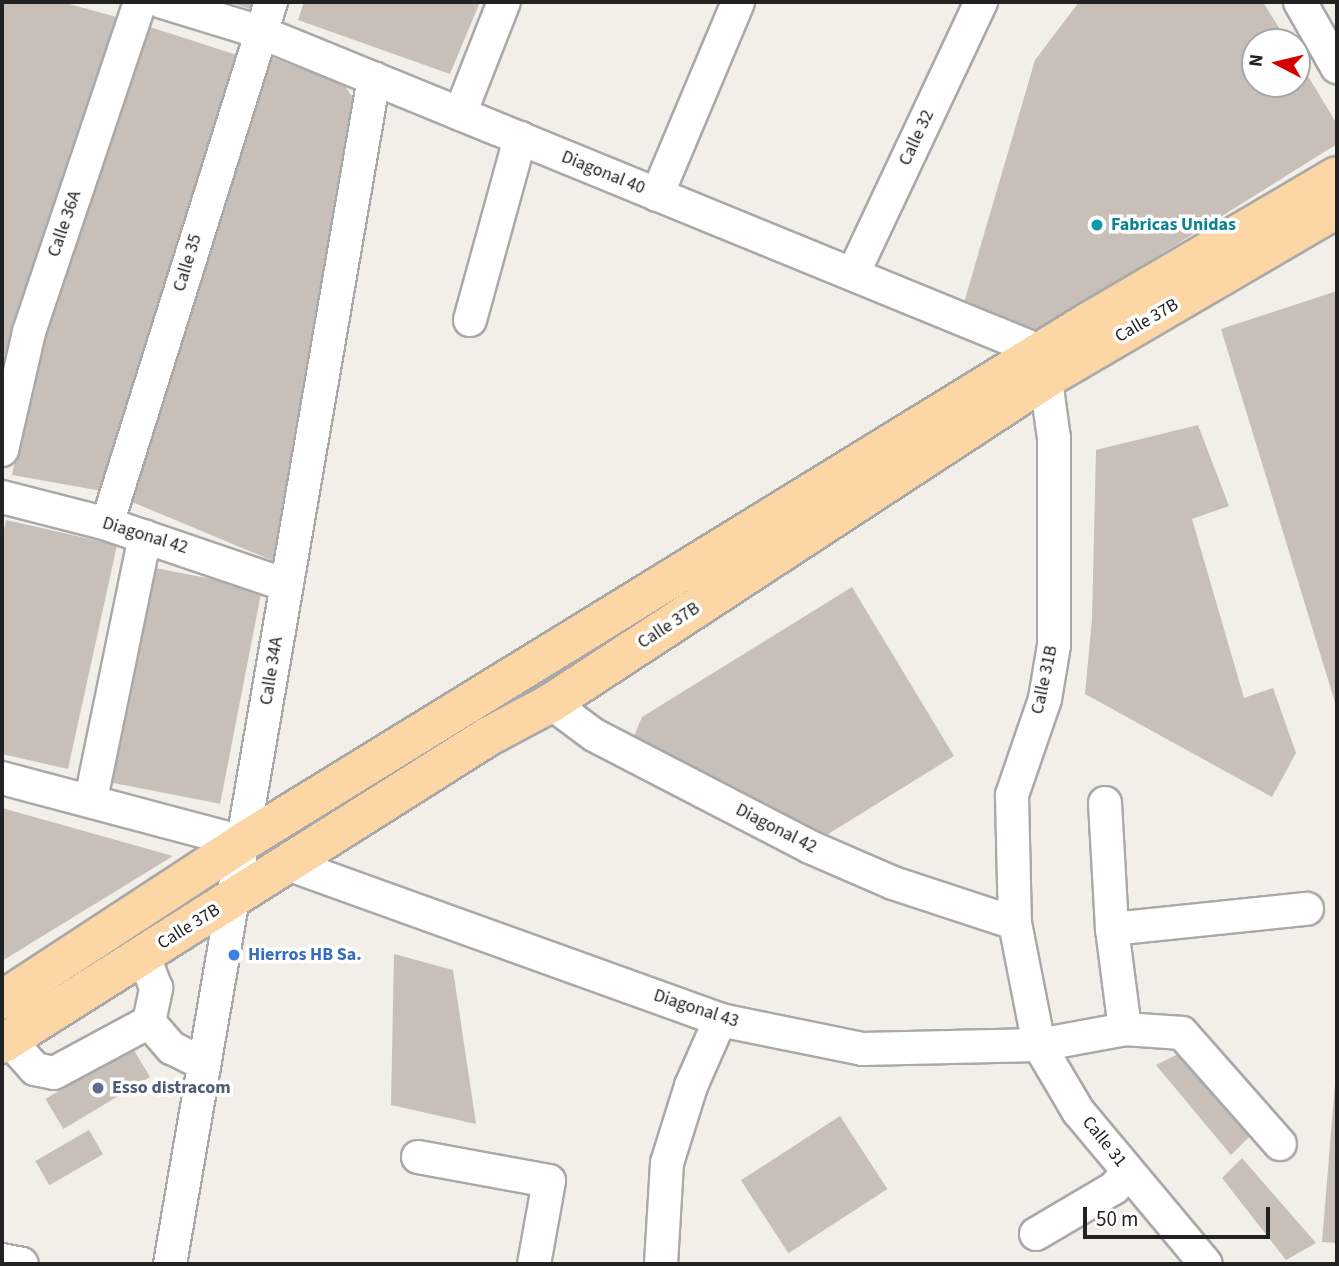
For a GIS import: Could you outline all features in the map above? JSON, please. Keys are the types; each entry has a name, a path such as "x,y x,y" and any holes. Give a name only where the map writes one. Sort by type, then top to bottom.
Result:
{"main road":[{"name":"Calle 37B","path":"5,1042 232,901 285,863 489,736 551,703 1046,365 1337,176"},
{"name":"Calle 37B","path":"2,1000 243,842 1046,365 1337,209"}],"street":[{"name":"Calle 36A","path":"2,450 29,332 141,2"},
{"name":"Diagonal 40","path":"162,2 260,32 853,274 1046,365"},
{"name":"Calle 35","path":"107,524 271,2"},
{"path":"460,114 504,2"},
{"path":"657,194 738,2"},
{"name":"Calle 32","path":"853,274 981,2"},
{"path":"1300,2 1337,68"},
{"name":"Calle 34A","path":"170,1264 374,78"},
{"path":"470,320 520,138"},
{"name":"Calle 31B","path":"1039,1045 1015,923 1012,795 1045,699 1054,645 1054,438 1046,365"},
{"name":"Diagonal 42","path":"2,497 107,524 286,585"},
{"path":"91,799 145,537"},
{"name":"Diagonal 42","path":"551,703 594,734 810,847 893,883 1015,923"},
{"path":"2,778 91,799 243,842"},
{"path":"1105,803 1112,929 1125,1029"},
{"name":"Diagonal 43","path":"285,863 720,1020 862,1049 1039,1045 1125,1029 1182,1033 1280,1144"},
{"path":"1112,929 1307,909"},
{"path":"144,956 156,988 149,1022"},
{"path":"661,1264 667,1163 691,1086 720,1020"},
{"path":"149,1022 172,1048 204,1064"},
{"path":"5,1042 35,1069 54,1073 149,1022"},
{"name":"Calle 31","path":"1039,1045 1078,1111 1206,1264"},
{"path":"418,1157 549,1181 534,1264"},
{"path":"1036,1234 1114,1188 1128,1172"},
{"path":"2,1260 22,1264"}],"building":[{"path":"2,2 62,2 120,18 3,359"},
{"path":"229,2 259,2 256,11"},
{"path":"304,2 480,2 450,74 298,20"},
{"name":"Fabricas Unidas","path":"1079,2 1263,2 1279,28 1241,28 1241,98 1311,98 1311,81 1337,124 1337,144 1038,331 963,306 1035,60"},
{"path":"150,27 237,55 102,491 12,475 41,341"},
{"path":"259,53 344,84 353,98 276,562 125,499"},
{"path":"1337,291 1337,709 1221,329"},
{"path":"1198,425 1229,506 1192,519 1244,698 1273,688 1296,753 1272,797 1085,694 1092,619 1096,450"},
{"path":"6,520 117,545 68,769 2,754 2,540"},
{"path":"150,567 262,589 220,804 108,782"},
{"path":"852,587 954,756 825,836 634,736 642,717"},
{"path":"2,808 173,856 2,961"},
{"path":"394,954 453,970 476,1124 391,1105"},
{"name":"Esso distracom","path":"132,1047 150,1077 63,1129 45,1099"},
{"path":"1184,1051 1256,1130 1231,1155 1156,1065"},
{"path":"1337,1084 1337,1243 1322,1242"},
{"path":"840,1116 887,1189 788,1253 741,1180"},
{"name":"Esso distracom","path":"89,1130 103,1154 49,1185 35,1161"},
{"path":"1242,1158 1316,1243 1286,1260 1222,1178"}],"place":[{"name":"Fabricas Unidas","path":"1097,225"},
{"name":"Hierros HB Sa.","path":"234,955"},
{"name":"Esso distracom","path":"98,1088"}]}
